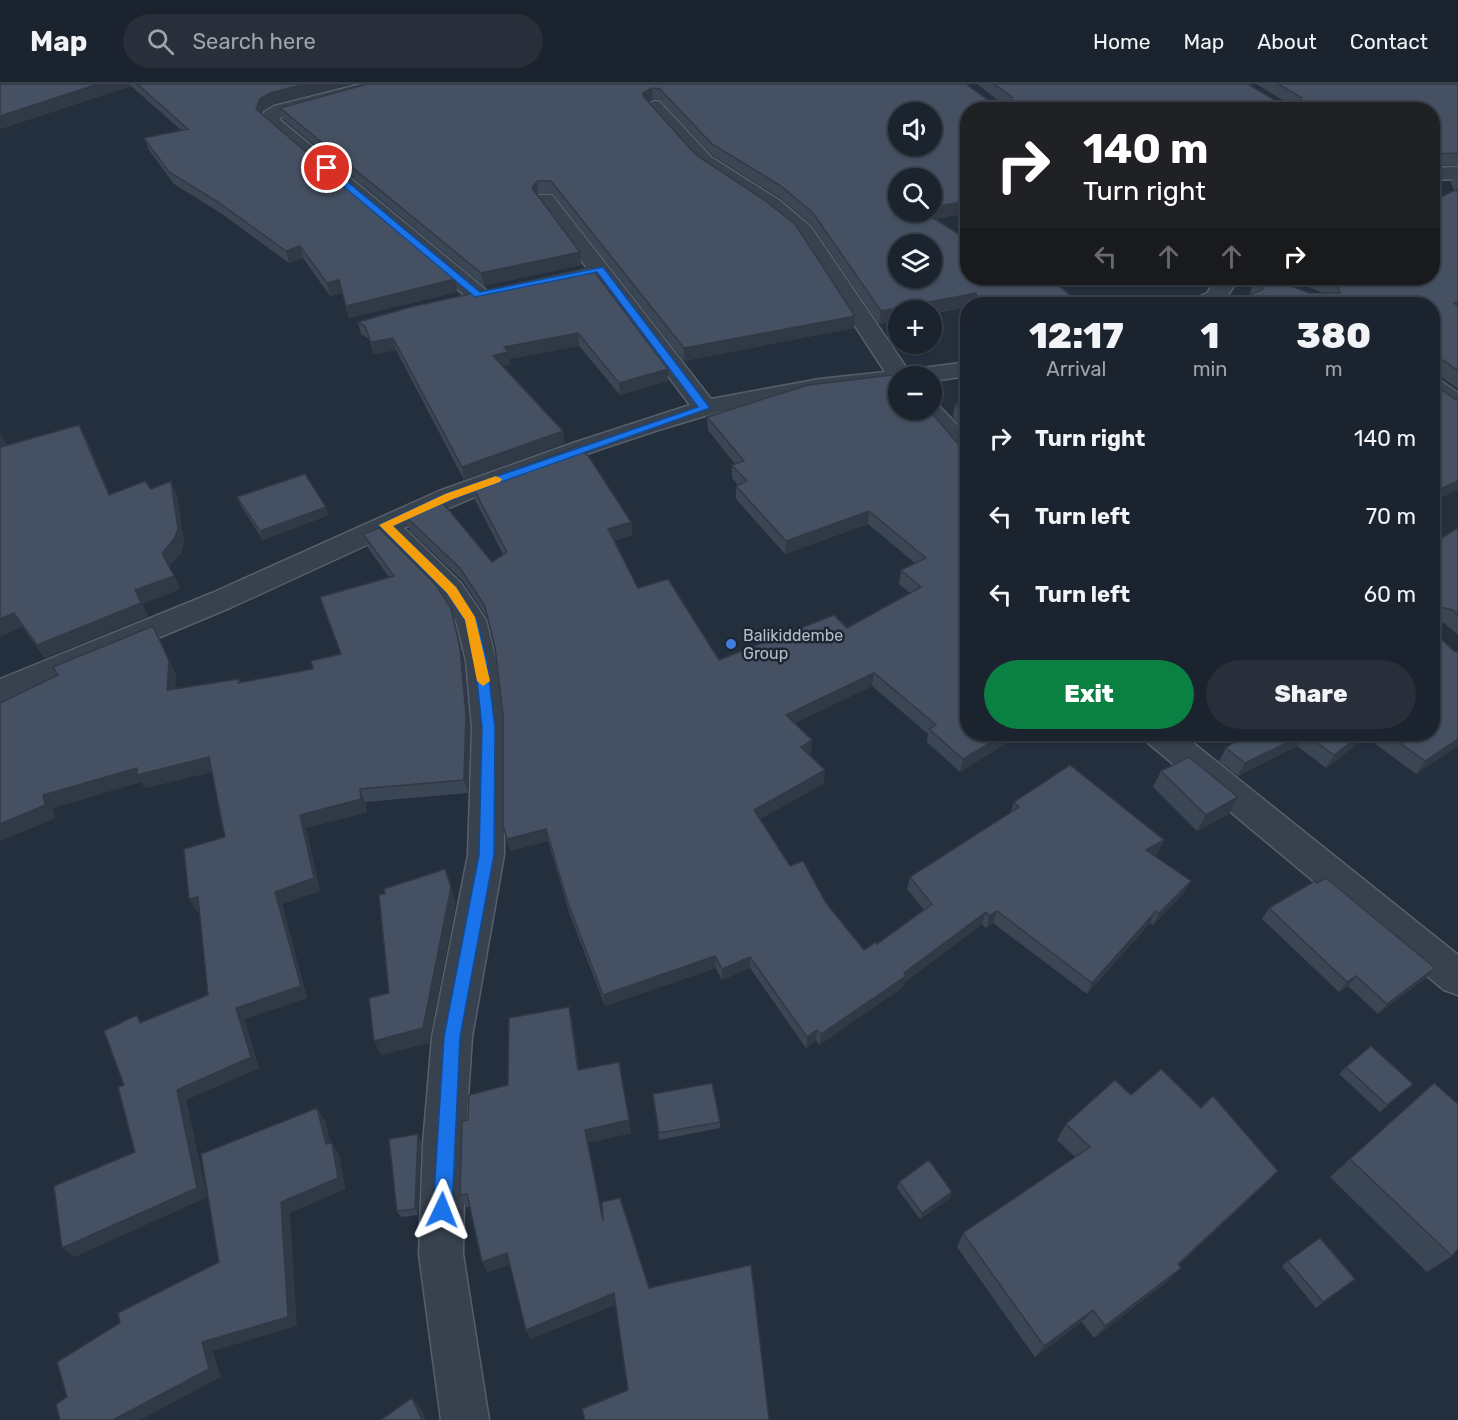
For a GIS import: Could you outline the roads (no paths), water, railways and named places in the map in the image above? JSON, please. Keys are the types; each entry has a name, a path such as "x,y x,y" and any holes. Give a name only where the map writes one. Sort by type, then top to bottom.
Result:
{"street":[{"path":"381,84 280,110 270,116 270,121 489,292 448,302"},
{"path":"654,106 676,133 710,165 784,211 804,231 892,366"},
{"path":"1440,174 1458,173"},
{"path":"545,199 705,408"},
{"path":"577,274 599,269"},
{"path":"942,372 960,370"},
{"path":"0,692 222,600 449,497 705,408 820,386 888,378"},
{"path":"1440,393 1458,405"},
{"path":"938,420 960,443"},
{"path":"385,525 451,590 471,620 481,661 488,728 486,855 452,1037 444,1144 441,1254 465,1420"},
{"path":"1169,741 1458,978"}],"place":[{"name":"Balikiddembe Group","path":"731,644"}]}
